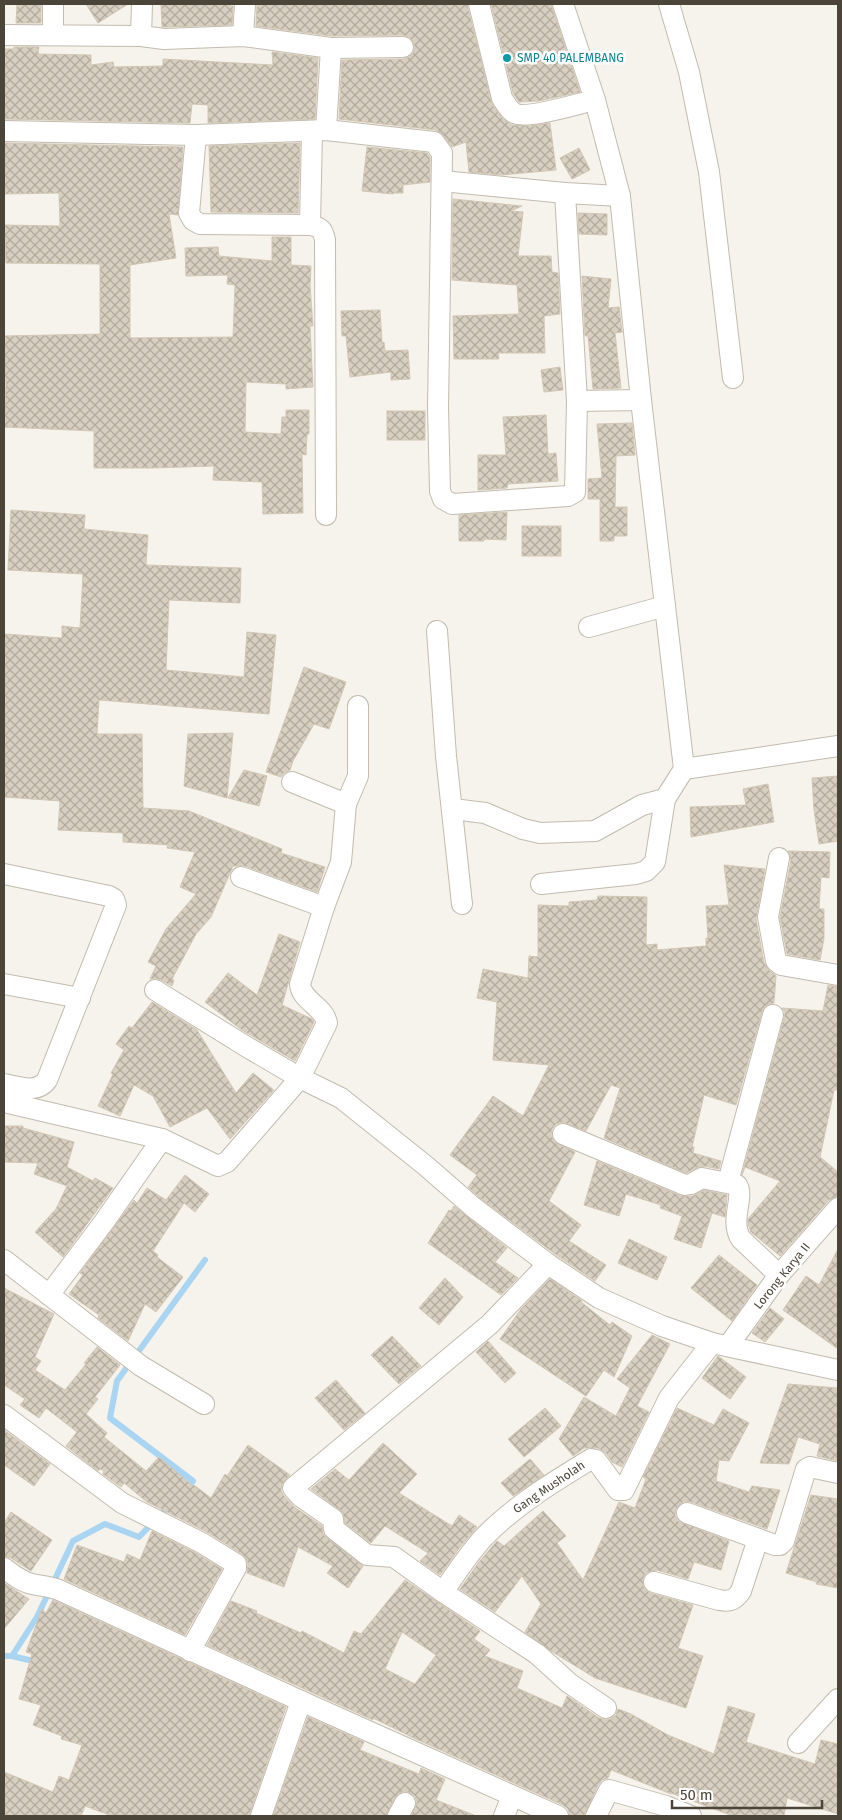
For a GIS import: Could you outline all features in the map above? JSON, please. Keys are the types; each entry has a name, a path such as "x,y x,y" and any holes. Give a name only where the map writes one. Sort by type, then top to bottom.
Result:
{"street":[{"path":"53,4 53,35"},
{"path":"141,36 142,4"},
{"path":"244,36 245,4"},
{"path":"479,4 502,98 509,109 514,113 527,116 595,100"},
{"path":"542,884 636,874 646,870 655,862 657,857 665,799 684,769 641,400 620,196 595,100 563,4"},
{"path":"669,4 689,72 709,172 733,378"},
{"path":"4,35 141,36 164,39 244,36 331,48 403,47"},
{"path":"310,225 319,131 331,48"},
{"path":"4,131 196,135 319,131 430,140 434,142 442,154 438,408 440,491 443,499 452,504 571,496 575,489 577,401 565,194"},
{"path":"196,135 189,213 193,220 200,224 310,225 322,229 325,240 326,515"},
{"path":"442,181 565,194 620,196"},
{"path":"577,401 641,400"},
{"path":"589,627 665,606"},
{"path":"437,631 446,756 462,904"},
{"path":"4,1102 162,1139 211,1164 221,1166 227,1162 257,1129 300,1078 327,1023 322,1012 302,992 300,984 324,907 341,862 346,804 358,776 358,706"},
{"path":"684,769 838,746"},
{"path":"292,782 346,804"},
{"path":"453,809 485,813 524,829 540,833 595,831 647,803 665,799"},
{"path":"779,858 768,917 776,961 782,966 838,974"},
{"path":"4,874 109,896 114,899 116,908 45,1083 35,1089 4,1084"},
{"path":"241,877 324,907"},
{"path":"4,984 80,998"},
{"path":"155,990 247,1048 349,1104 426,1166 473,1207 548,1264 599,1298 662,1326 720,1344 838,1370"},
{"path":"728,1182 773,1015"},
{"path":"562,1134 685,1185 702,1178 737,1185 739,1190 737,1232 741,1239 779,1276"},
{"path":"49,1295 104,1222 162,1139"},
{"name":"Lorong Karya II","path":"720,1344 838,1208"},
{"path":"4,1260 141,1366 204,1404"},
{"path":"548,1264 488,1325 293,1488 300,1496 333,1519 334,1529 366,1555 394,1557 537,1654 569,1683 606,1708"},
{"name":"Gang Musholah","path":"443,1592 478,1544 495,1526 556,1481 591,1459 596,1460 618,1490 624,1490 670,1398 720,1344"},
{"path":"4,1415 122,1503 233,1561 236,1566 190,1651"},
{"path":"687,1513 778,1545 784,1541 806,1469 810,1467 838,1473"},
{"path":"654,1582 729,1602 742,1591 758,1539"},
{"path":"4,1568 30,1584 52,1588 558,1816"},
{"path":"798,1743 838,1699"},
{"path":"261,1816 301,1701"},
{"path":"596,1816 609,1790 665,1811 691,1816"},
{"path":"504,1816 512,1796"}],"building":[{"path":"17,4 41,4 41,23 16,23"},
{"path":"86,4 128,4 98,23"},
{"path":"161,4 230,4 230,6 233,6 232,25 162,27"},
{"path":"467,4 492,104 502,118 511,125 530,126 550,123 556,170 502,175 469,172 466,142 452,147 443,135 436,130 339,119 342,60 404,59 413,53 415,47 413,41 403,35 332,36 256,26 257,5"},
{"path":"491,4 551,4 580,92 539,101 519,102 513,93"},
{"path":"14,47 39,47 38,54 91,55 91,65 113,62 114,67 163,66 163,59 273,65 272,52 318,58 315,119 208,123 208,105 192,104 190,123 4,119 4,49 13,49"},
{"path":"4,143 183,147 178,215 169,214 176,258 130,265 130,338 233,337 235,285 227,284 228,275 186,276 185,248 218,247 219,256 272,261 272,237 291,237 291,265 311,266 310,286 313,326 310,326 313,387 286,389 286,384 246,382 245,432 281,434 282,417 286,417 286,410 309,410 309,434 307,434 306,455 302,454 303,513 263,514 262,482 213,480 214,466 94,468 94,431 4,427 6,382 4,382 4,336 100,334 100,264 6,263 4,225 60,226 59,193 4,194"},
{"path":"300,143 298,213 211,212 209,146"},
{"path":"367,147 427,153 430,157 430,182 403,185 403,193 362,191"},
{"path":"579,148 590,170 572,179 560,158"},
{"path":"453,199 522,206 511,211 523,212 518,256 551,256 552,272 558,273 560,314 544,316 545,353 498,353 499,359 454,359 453,316 519,314 517,285 452,280"},
{"path":"578,213 607,214 607,235 579,234"},
{"path":"582,276 611,279 608,308 619,307 622,332 615,333 621,388 593,389 588,336 585,336"},
{"path":"380,310 382,343 384,342 385,351 408,350 410,379 391,380 391,372 350,377 346,336 342,336 341,311"},
{"path":"560,367 563,390 544,392 541,370"},
{"path":"387,411 425,411 425,440 387,440"},
{"path":"546,415 548,454 556,453 558,481 508,484 507,488 478,490 478,455 506,455 503,417"},
{"path":"632,423 635,455 616,456 615,507 627,507 627,536 614,536 614,541 600,541 600,499 588,499 588,479 602,478 597,424"},
{"path":"11,510 85,515 84,529 148,535 146,565 241,568 240,603 169,600 166,670 244,677 247,632 276,635 269,714 99,700 97,734 142,734 143,808 189,811 282,849 281,853 325,867 317,892 245,866 233,866 211,917 196,934 172,979 174,980 172,986 155,978 150,979 156,966 148,962 166,929 196,894 180,887 195,852 167,848 168,845 123,842 123,833 58,830 60,801 4,797 4,634 62,638 62,626 80,628 83,574 8,570"},
{"path":"507,512 506,540 459,541 459,515"},
{"path":"522,526 561,526 561,556 522,556"},
{"path":"304,667 346,682 329,729 314,724 293,761 290,770 281,777 266,772"},
{"path":"233,733 227,798 184,786 188,734"},
{"path":"244,770 267,776 259,806 228,798"},
{"path":"838,776 838,841 819,844 812,778"},
{"path":"768,784 774,822 691,837 690,807 746,805 743,789"},
{"path":"788,851 830,852 829,878 821,877 819,909 824,909 824,938 820,960 787,954 780,917 791,860"},
{"path":"724,865 765,869 756,919 764,963 776,976 774,1003 765,1006 762,1012 736,1105 704,1095 692,1147 694,1147 693,1153 721,1161 719,1169 704,1166 686,1173 604,1138 620,1088 611,1085 586,1131 562,1122 556,1124 552,1129 551,1135 554,1142 575,1152 549,1201 581,1225 569,1241 606,1265 595,1281 555,1254 480,1198 468,1187 477,1175 450,1155 493,1096 523,1116 549,1065 493,1060 497,1002 477,998 483,969 528,978 529,956 538,957 538,905 569,906 569,902 597,900 598,896 647,897 646,945 657,944 657,950 706,946 706,938 708,938 706,906 729,905"},
{"path":"279,934 300,942 282,1005 312,1019 314,1022 295,1061 242,1030 205,1002 228,973 257,995"},
{"path":"828,985 838,987 838,1090 834,1090 820,1157 838,1172 838,1196 829,1200 780,1256 751,1232 748,1219 780,1181 745,1167 742,1175 784,1018 785,1012 782,1008 823,1011"},
{"path":"152,1002 197,1030 236,1093 253,1073 274,1090 230,1139 207,1108 170,1127 153,1096 134,1085 120,1116 98,1106 113,1074 111,1073 124,1050 116,1044 129,1026 132,1028"},
{"path":"4,1126 23,1126 23,1128 74,1142 67,1167 93,1181 95,1178 113,1188 63,1257 35,1232 56,1209 67,1186 34,1174 38,1163 4,1162"},
{"path":"597,1161 681,1196 693,1196 704,1190 727,1195 725,1217 712,1213 701,1248 674,1239 682,1216 660,1208 661,1205 626,1194 619,1216 584,1205"},
{"path":"185,1175 209,1194 195,1212 184,1203 153,1251 158,1255 157,1257 183,1277 156,1312 145,1304 128,1341 98,1318 99,1315 69,1294 83,1275 80,1273 134,1200 137,1203 147,1188 166,1200"},
{"path":"454,1206 507,1248 495,1262 518,1278 501,1295 428,1243 449,1210 451,1211"},
{"path":"629,1239 667,1257 657,1280 618,1263"},
{"path":"838,1249 838,1349 783,1310 806,1276 819,1285"},
{"path":"719,1255 757,1285 732,1321 691,1288"},
{"path":"445,1278 463,1297 439,1325 419,1308"},
{"path":"550,1279 582,1301 610,1325 612,1322 632,1336 614,1377 604,1370 586,1396 500,1339 521,1309"},
{"path":"4,1288 54,1314 35,1357 41,1361 35,1370 65,1390 97,1347 120,1365 95,1397 98,1399 86,1414 107,1433 104,1437 146,1471 159,1457 193,1486 211,1498 225,1474 227,1476 248,1445 290,1475 282,1484 281,1491 284,1496 293,1506 322,1526 323,1534 327,1538 363,1566 348,1588 327,1573 333,1566 298,1547 284,1587 247,1573 248,1564 242,1554 207,1532 147,1502 124,1483 121,1487 103,1474 104,1471 100,1469 98,1471 66,1446 77,1432 46,1408 39,1418 20,1405 25,1399 4,1385"},
{"path":"770,1308 784,1319 765,1342 752,1333"},
{"path":"652,1335 670,1344 637,1406 649,1412 622,1467 612,1462 606,1453 598,1448 584,1448 573,1456 559,1439 584,1397 616,1416 630,1388 617,1379"},
{"path":"392,1336 421,1366 399,1384 371,1355"},
{"path":"488,1341 516,1373 505,1383 476,1352"},
{"path":"718,1356 746,1377 730,1399 702,1378"},
{"path":"336,1380 365,1413 344,1430 315,1398"},
{"path":"788,1384 838,1388 838,1461 817,1456 820,1444 798,1437 789,1464 760,1463"},
{"path":"545,1408 561,1426 524,1457 508,1439"},
{"path":"677,1408 714,1425 723,1409 749,1423 729,1461 719,1460 716,1481 749,1492 752,1486 780,1490 767,1529 691,1502 685,1501 680,1504 676,1509 675,1515 678,1521 729,1541 721,1570 694,1562 688,1579 657,1570 646,1573 643,1578 645,1590 650,1593 693,1605 678,1648 703,1656 686,1708 595,1678 551,1651 525,1632 541,1604 522,1576 495,1612 460,1589 497,1541 504,1546 543,1511 566,1536 557,1543 583,1580 619,1502 635,1508 646,1479 643,1477"},
{"path":"4,1430 50,1464 34,1486 4,1465"},
{"path":"383,1443 417,1474 399,1493 452,1526 459,1515 477,1527 440,1575 420,1561 428,1553 385,1526 371,1543 345,1523 343,1513 340,1510 311,1489 335,1469 349,1480"},
{"path":"530,1459 544,1475 513,1496 501,1483"},
{"path":"811,1495 838,1499 838,1588 816,1584 817,1582 786,1573"},
{"path":"11,1512 52,1540 31,1571 11,1558 4,1556 4,1523"},
{"path":"152,1531 196,1553 222,1569 185,1635 64,1579 77,1545 124,1562 127,1554 140,1560"},
{"path":"405,1580 480,1631 474,1639 490,1650 485,1656 523,1671 517,1688 562,1708 567,1696 599,1718 606,1720 616,1715 618,1709 631,1714 668,1735 714,1754 728,1706 755,1714 746,1742 815,1764 821,1740 838,1744 838,1814 787,1798 784,1816 733,1816 611,1770 608,1778 602,1780 598,1785 584,1816 570,1816 568,1809 563,1805 207,1645 231,1601 257,1611 256,1613 301,1633 302,1631 344,1653 354,1631 361,1634","holes":["402,1632 436,1655 415,1684 385,1669"]},
{"path":"4,1583 29,1599 4,1629"},
{"path":"53,1600 286,1707 249,1816 112,1816 85,1806 81,1816 11,1816 4,1814 4,1772 53,1792 59,1776 69,1780 82,1745 61,1739 62,1736 33,1725 41,1705 19,1699 32,1654 26,1652 42,1609 46,1613"},
{"path":"308,1717 364,1742 360,1750 419,1774 421,1768 445,1779 436,1800 474,1815 411,1816 417,1802 415,1796 405,1791 395,1797 386,1816 273,1816"}],"waterway":[{"path":"185,1490 193,1481 110,1418 117,1381 205,1260"},
{"path":"12,1656 37,1617 73,1541 105,1524 139,1537 169,1506"},
{"path":"4,1656 37,1662"}],"place":[{"name":"SMP 40 PALEMBANG","path":"507,58"}]}
